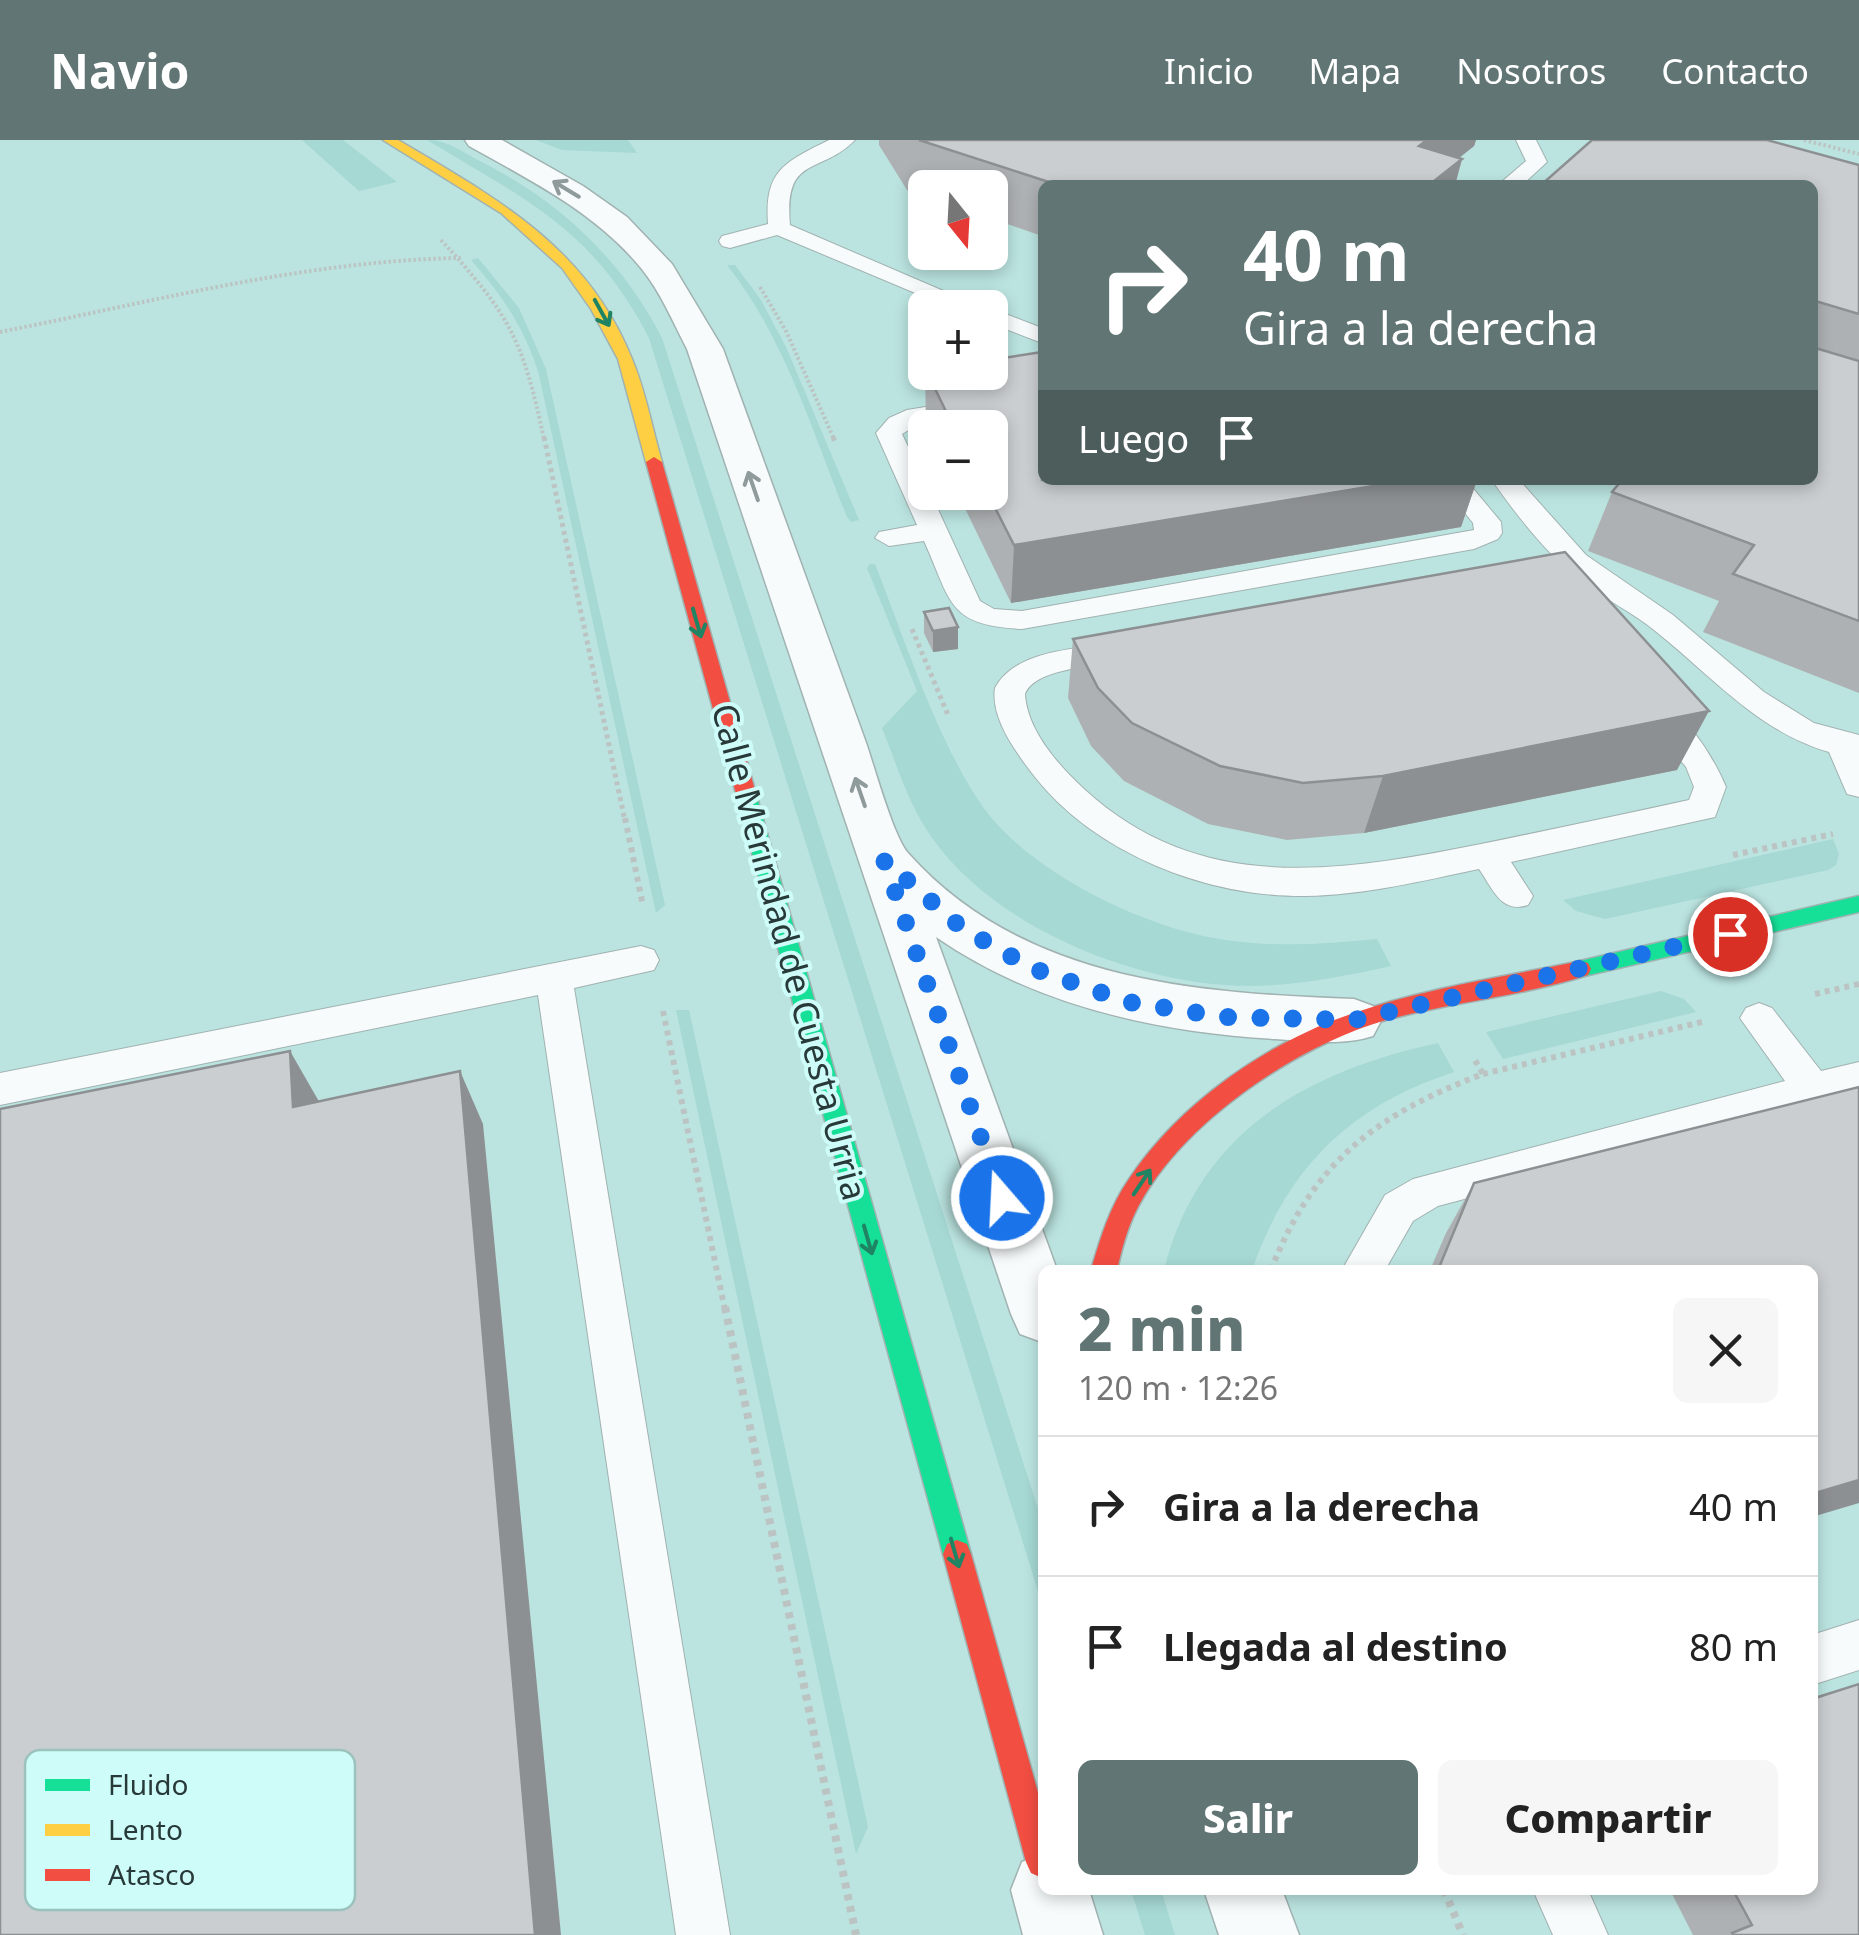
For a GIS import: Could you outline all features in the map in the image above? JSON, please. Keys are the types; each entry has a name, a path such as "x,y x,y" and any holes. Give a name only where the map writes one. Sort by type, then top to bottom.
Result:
{"street":[{"name":"Calle Merindad de Cuesta Urria","path":"389,140 524,222 570,264 606,318 625,359 1038,1848"},
{"path":"480,140 573,192 602,214 653,262 684,308 711,366 1038,1303"},
{"path":"884,860 963,929 1032,968 1128,1002 1225,1017 1354,1020"},
{"path":"1105,1265 1109,1242 1138,1185 1170,1144 1236,1084 1287,1052 1354,1020 1859,904"},
{"path":"1051,1895 1063,1935"},
{"path":"1246,1895 1259,1935"}],"lane":[{"path":"779,228 775,197 787,170 844,140"},
{"path":"1515,180 1537,162 1526,140"},
{"path":"730,241 779,228 929,290"},
{"path":"1008,322 1038,334"},
{"path":"1038,397 916,415 890,433 968,607 988,618 1022,620 1474,541 1488,533 1487,522 1456,485"},
{"path":"1510,485 1588,572 1632,597 1772,714 1811,738 1850,745 1859,786"},
{"path":"889,538 934,530"},
{"path":"1145,648 1027,672 1014,682 1011,708 1029,746 1068,798 1114,831 1178,862 1249,879 1312,883 1487,856 1702,809 1710,787 1700,763 1639,692"},
{"path":"1487,856 1516,896"},
{"path":"0,1088 641,960"},
{"path":"554,977 703,1935"},
{"path":"1759,1018 1813,1089"},
{"path":"1366,1265 1399,1208 1427,1191 1859,1078"},
{"path":"1818,1658 1859,1645"},
{"path":"1562,1895 1580,1935"}],"path":[{"path":"1804,140 1859,154"},
{"path":"0,332 335,267 396,259 460,258"},
{"path":"1812,995 1859,984"},
{"path":"1484,1074 1719,1018"},
{"path":"1446,1895 1463,1935"}],"shaded area":[{"path":"0,140 1859,140 1859,1935 0,1935"},
{"path":"302,140 343,140 397,182 359,191"},
{"path":"427,140 458,149 506,175 560,212 627,282 662,338 1038,1509 1038,1591 649,338 605,270 580,243 526,200"},
{"path":"536,140 628,140 637,153 562,150"},
{"path":"478,258 519,308 546,369 665,905 656,913 539,375 512,314 471,260"},
{"path":"727,265 735,265 761,300 786,347 859,520 851,522 847,517 781,354"},
{"path":"875,564 923,689 966,781 1004,832 1031,855 1095,896 1165,925 1250,943 1377,939 1391,966 1288,984 1225,985 1186,980 1104,958 1063,941 990,897 959,869 925,827 882,728 917,691 867,568"},
{"path":"1833,839 1839,854 1836,865 1828,870 1605,919 1576,911 1563,900"},
{"path":"1661,991 1684,999 1696,1012 1503,1059 1486,1032"},
{"path":"676,1010 689,1010 868,1827 856,1854"},
{"path":"1438,1043 1454,1072 1384,1103 1328,1145 1284,1200 1254,1265 1166,1265 1180,1222 1203,1180 1231,1145 1265,1115 1303,1091 1390,1055"},
{"path":"1133,1895 1163,1895 1175,1935 1145,1935"}],"building":[{"path":"919,140 1427,140 1419,146 1462,159 1435,180 1043,180"},
{"path":"1592,140 1767,140 1859,165 1859,314 1818,302 1818,180 1547,180"},
{"path":"1818,349 1859,361 1859,621 1733,574 1754,545 1612,492 1618,485 1818,485"},
{"path":"1038,353 1038,485 1380,485 1014,545 996,510 1008,510 1008,410 945,410 936,390 1008,390 1008,357"},
{"path":"1565,552 1709,711 1383,776 1303,783 1220,766 1132,723 1098,688 1073,639"},
{"path":"949,608 958,627 933,631 924,612"},
{"path":"290,1051 293,1107 460,1071 535,1935 0,1935 0,1109"},
{"path":"1859,1087 1859,1480 1818,1492 1818,1265 1440,1265 1474,1183"},
{"path":"1859,1684 1859,1935 1733,1935 1752,1925 1736,1895 1818,1895 1818,1697"}],"traffic: fast":[{"path":"748,801 957,1554"},
{"path":"1580,969 1859,904"}],"traffic: slow":[{"path":"389,140 506,210 567,265 598,309 625,359 654,462"}],"traffic: jam":[{"path":"654,462 748,801"},
{"path":"1106,1265 1127,1205 1156,1160 1206,1111 1266,1066 1327,1032 1356,1021 1438,998 1580,969"},
{"path":"957,1554 1038,1848"}],"route":[{"path":"1002,1198 884,860 963,929 1032,968 1128,1002 1225,1017 1354,1020 1730,934"}]}
